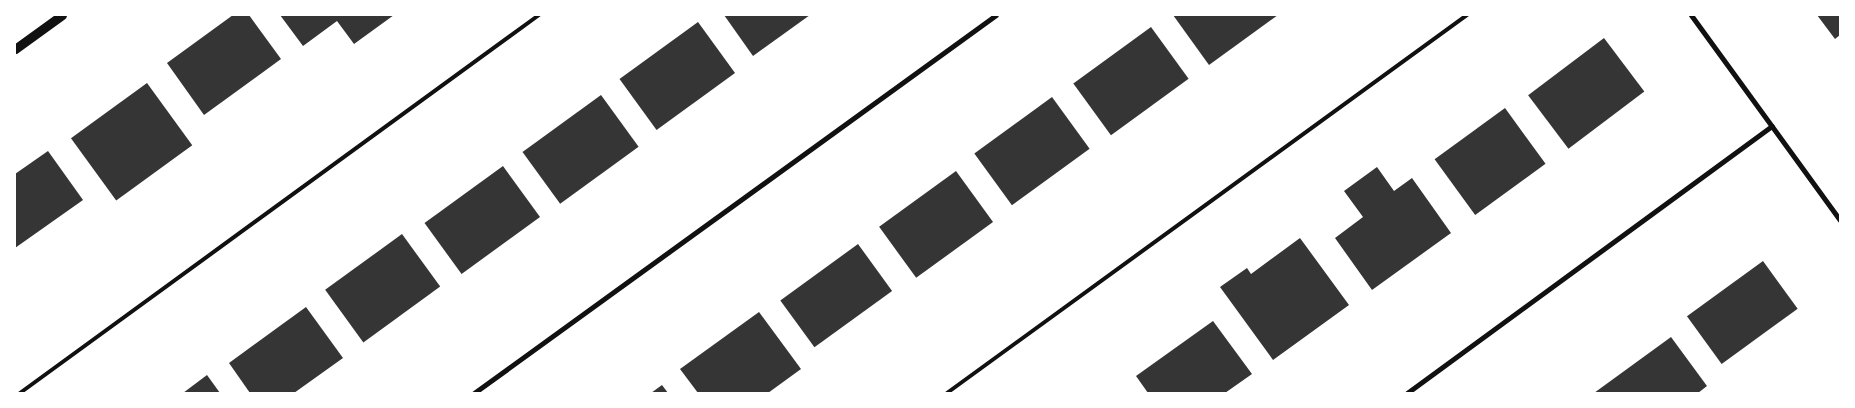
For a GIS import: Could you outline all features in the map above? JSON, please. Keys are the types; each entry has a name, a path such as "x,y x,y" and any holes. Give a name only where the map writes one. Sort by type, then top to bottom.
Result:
{"street":[{"path":"15,49 62,15"},
{"path":"474,393 996,15"},
{"path":"1691,15 1840,220"},
{"path":"1407,393 1772,126"}],"lane":[{"path":"20,393 540,15"},
{"path":"946,393 1468,15"}],"building":[{"path":"233,15 249,15 281,59 204,115 167,63"},
{"path":"280,15 394,15 354,44 337,21 303,46"},
{"path":"724,15 810,15 753,56"},
{"path":"1173,15 1278,15 1209,65"},
{"path":"1817,15 1840,15 1840,35 1835,39"},
{"path":"698,22 735,73 657,130 620,79"},
{"path":"1151,27 1189,79 1111,135 1073,83"},
{"path":"1604,38 1644,92 1568,149 1528,95"},
{"path":"147,83 192,145 116,201 71,138"},
{"path":"601,95 639,147 560,204 523,152"},
{"path":"1052,97 1090,149 1012,205 974,153"},
{"path":"1505,108 1546,164 1475,215 1435,159"},
{"path":"48,151 83,200 15,248 15,174"},
{"path":"503,166 540,217 462,274 425,223"},
{"path":"1377,167 1394,191 1412,178 1451,233 1372,290 1335,238 1363,217 1344,191"},
{"path":"956,171 993,222 916,278 879,227"},
{"path":"402,234 440,287 363,342 325,290"},
{"path":"1300,238 1349,305 1273,360 1220,287 1247,268 1251,274"},
{"path":"858,244 892,291 814,347 780,300"},
{"path":"1763,261 1798,309 1722,364 1687,316"},
{"path":"306,307 343,358 294,393 250,393 229,363"},
{"path":"759,312 801,369 768,393 698,393 680,369"},
{"path":"1213,321 1252,374 1225,393 1148,393 1136,376"},
{"path":"1671,337 1707,386 1698,393 1594,393"},
{"path":"207,375 220,393 183,393"},
{"path":"662,385 668,393 651,393"}]}
